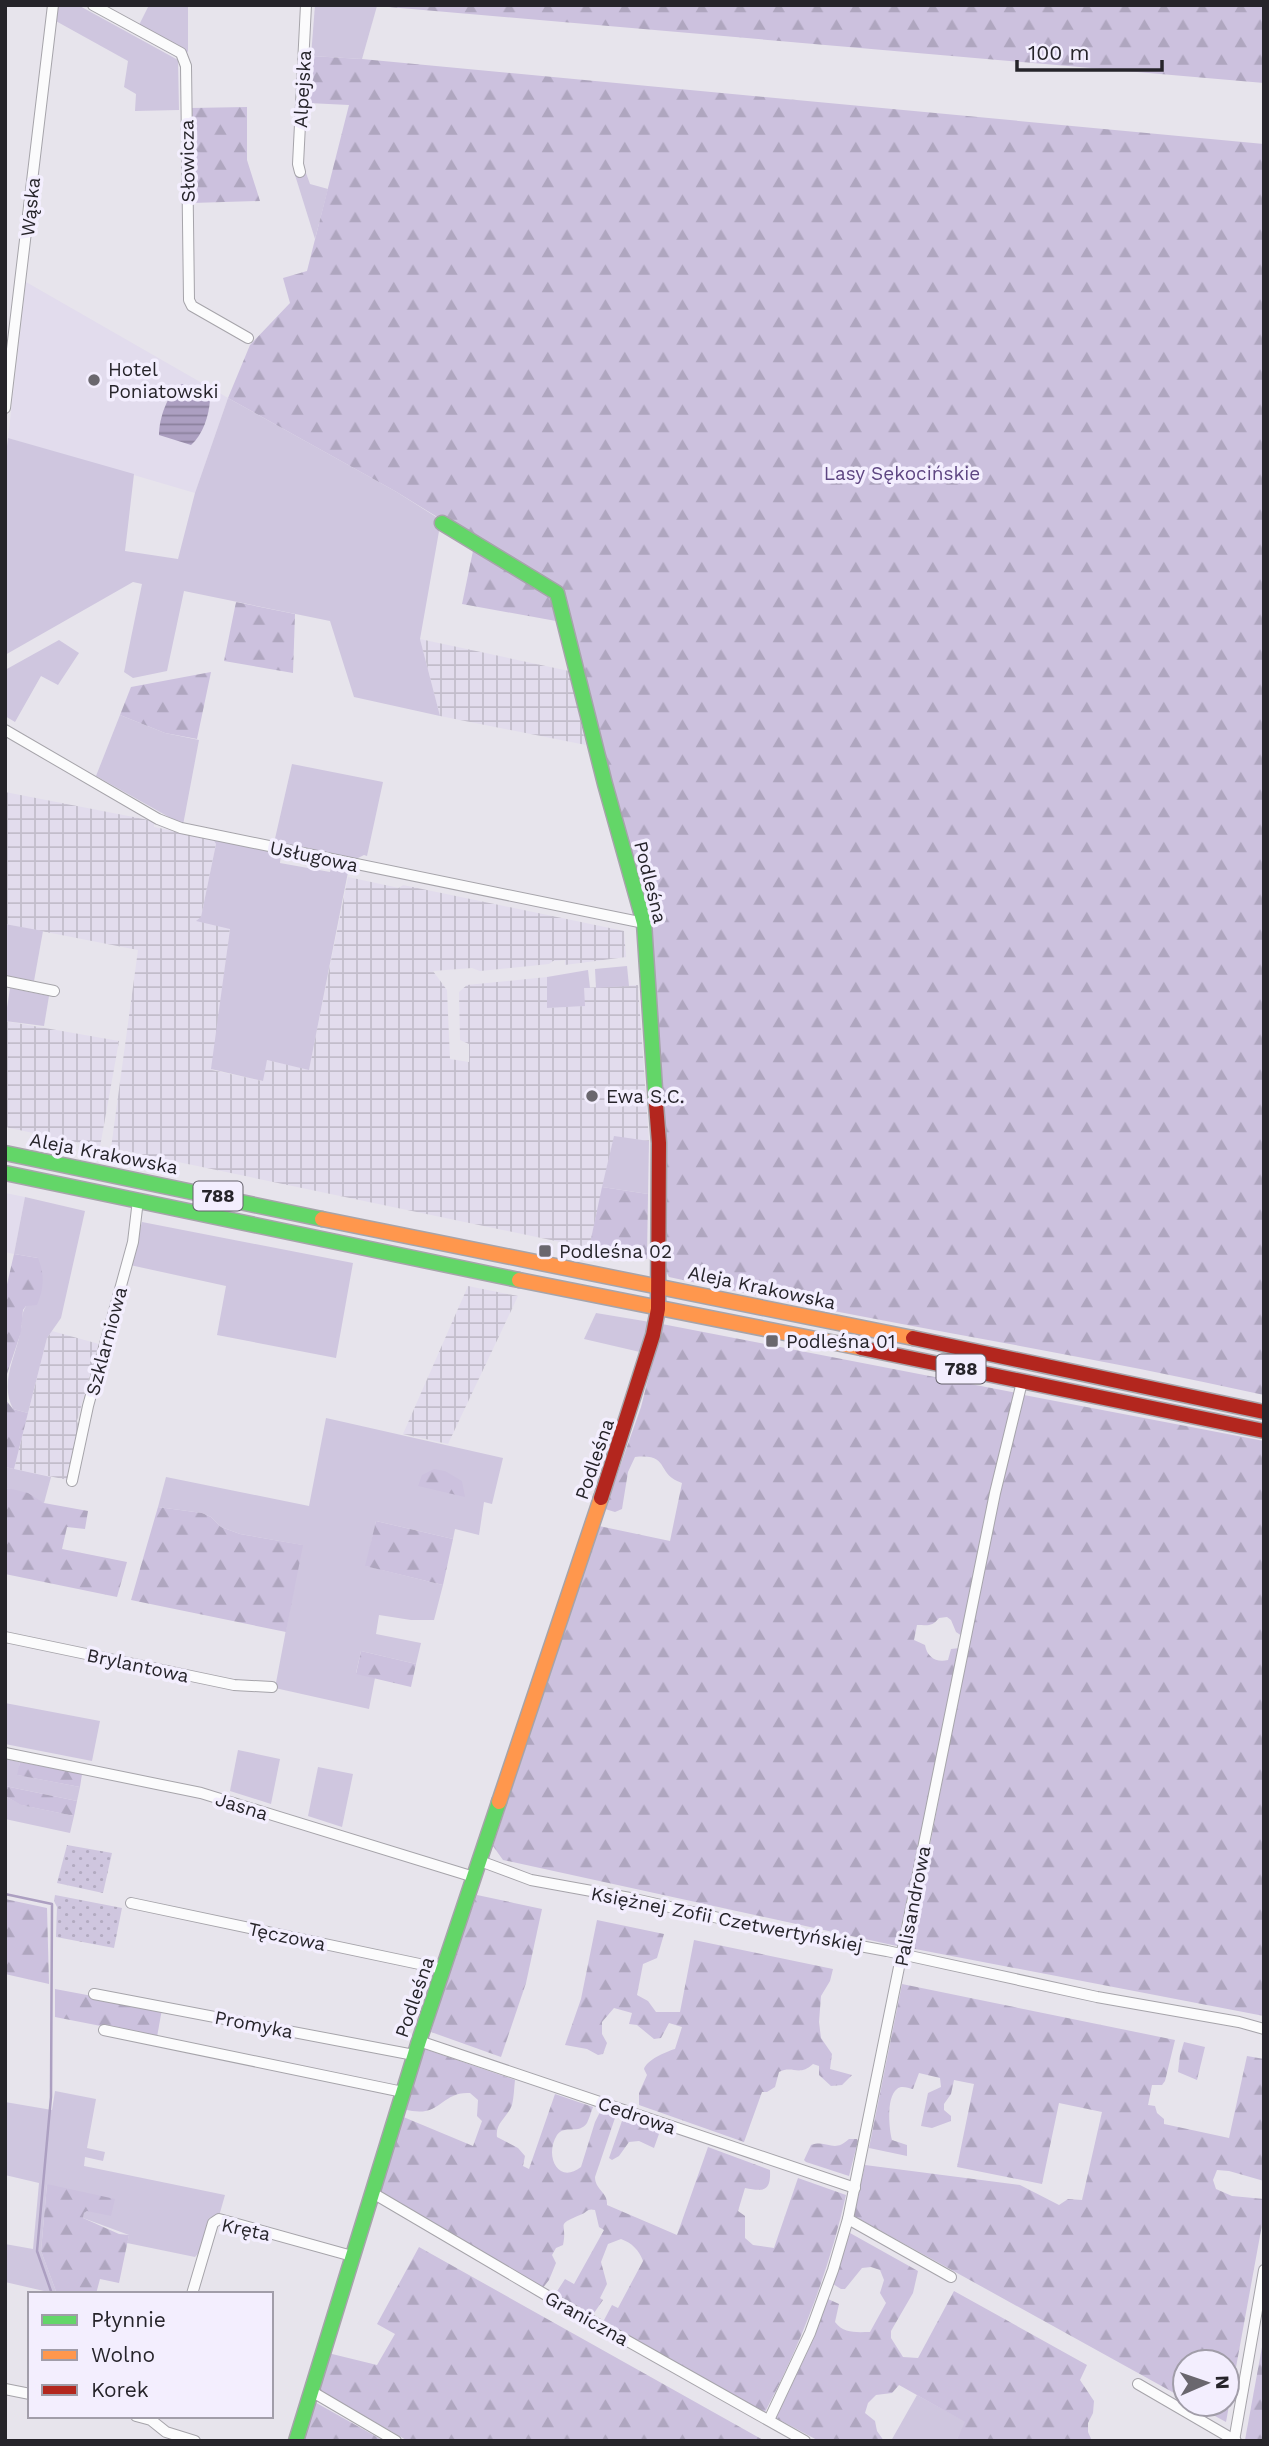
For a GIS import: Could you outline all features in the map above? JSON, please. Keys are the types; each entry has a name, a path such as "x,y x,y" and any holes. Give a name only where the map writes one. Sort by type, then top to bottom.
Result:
{"main road":[{"name":"Podleśna","path":"296,2441 402,2092 630,1412 658,1309 659,1143 644,923 605,784 557,593 442,523"},
{"name":"Aleja Krakowska","path":"5,1153 542,1264 657,1284 1264,1412"},
{"name":"Aleja Krakowska","path":"5,1173 658,1309 775,1330 1264,1431"}],"street":[{"name":"Wąska","path":"5,408 53,5"},
{"name":"Słowicza","path":"93,5 181,53 186,66 189,300 192,306 248,338"},
{"name":"Alpejska","path":"300,172 298,164 306,5"},
{"name":"Usługowa","path":"5,730 158,819 181,828 644,923"},
{"path":"5,981 54,991"},
{"name":"Szklarniowa","path":"72,1481 88,1406 133,1242 138,1200"},
{"name":"Palisandrowa","path":"769,2420 810,2333 848,2218 995,1493 1022,1382"},
{"name":"Brylantowa","path":"5,1637 234,1685 272,1687"},
{"name":"Jasna","path":"5,1753 201,1793 474,1877"},
{"name":"Księżnej Zofii Czetwertyńskiej","path":"480,1861 531,1880 1264,2029"},
{"name":"Tęczowa","path":"131,1903 443,1969"},
{"name":"Promyka","path":"94,1994 414,2055"},
{"path":"104,2030 402,2092"},
{"name":"Cedrowa","path":"419,2041 855,2188"},
{"name":"Graniczna","path":"371,2192 802,2440"},
{"path":"848,2218 951,2277"},
{"name":"Kręta","path":"193,2292 213,2223 219,2219 352,2256"},
{"path":"1138,2384 1235,2440 1264,2270"},
{"path":"5,2389 28,2394"},
{"path":"311,2391 397,2441"},
{"path":"144,2418 151,2420 166,2432 195,2441"}],"shaded area":[{"path":"55,5 78,5 178,60 179,110 135,111 136,94 124,87 128,61 54,20"},
{"path":"149,5 188,5 188,52 139,25"},
{"path":"315,5 377,6 362,59 311,56"},
{"path":"306,173 310,184 328,189 315,239 295,175"},
{"path":"26,282 228,398 195,493 8,438"},
{"path":"182,384 210,400 205,424 191,445 159,435 165,407"},
{"path":"228,398 395,491 441,520 420,639 440,716 354,697 330,621 184,591 167,671 133,678 124,672 142,584 133,582 5,655 5,463 8,438 134,474 125,551 178,559 195,493"},
{"path":"420,639 569,671 586,745 440,716"},
{"path":"59,640 79,653 58,685 41,676 15,722 5,716 5,670"},
{"path":"120,715 165,733 199,740 183,825 96,776"},
{"path":"292,764 383,782 367,856 356,859 274,843"},
{"path":"5,792 154,821 154,827 213,839 216,844 201,917 230,928 212,1070 262,1081 267,1060 309,1069 348,877 399,888 403,885 624,931 626,957 565,965 565,960 480,971 472,968 433,971 447,990 450,1059 469,1062 469,1044 460,1040 459,992 467,985 547,977 547,1008 584,1006 584,988 638,985 649,1141 614,1137 589,1248 111,1148 138,950 5,924"},
{"path":"213,839 281,854 280,863 330,872 332,864 349,867 309,1070 267,1060 263,1081 211,1069 230,929 196,921 201,917 216,844"},
{"path":"5,924 43,931 34,981 5,975"},
{"path":"627,966 629,986 596,988 595,969"},
{"path":"588,970 590,988 584,988 585,1006 547,1008 547,977"},
{"path":"10,988 49,996 44,1026 5,1021"},
{"path":"5,1021 119,1041 100,1147 5,1127"},
{"path":"614,1136 649,1141 648,1194 602,1187"},
{"path":"5,1193 25,1197 14,1254 5,1252"},
{"path":"25,1197 85,1211 61,1318 47,1338 28,1413 13,1409 8,1390 9,1372 38,1258 14,1254"},
{"path":"142,1222 353,1263 336,1358 217,1335 226,1286 130,1265"},
{"path":"468,1286 518,1296 448,1444 403,1434"},
{"path":"596,1313 650,1322 640,1352 584,1339"},
{"path":"52,1331 99,1344 77,1421 81,1432 68,1480 14,1469 47,1338"},
{"path":"326,1418 503,1458 492,1504 484,1502 479,1535 455,1529 453,1539 376,1521 366,1566 443,1585 434,1620 379,1615 376,1634 421,1643 416,1664 361,1651 356,1673 375,1678 369,1709 275,1688 302,1545 240,1534 221,1527 211,1517 202,1513 158,1507 166,1477 309,1506"},
{"path":"5,1467 51,1477 44,1503 8,1488 5,1490"},
{"path":"5,1703 100,1721 92,1761 5,1744"},
{"path":"238,1750 280,1759 271,1804 230,1791"},
{"path":"5,1759 20,1762 18,1775 80,1787 77,1801 5,1786"},
{"path":"318,1767 353,1774 342,1827 308,1816"},
{"path":"5,1796 22,1805 74,1816 70,1833 5,1819"},
{"path":"67,1845 112,1853 103,1893 57,1883"},
{"path":"55,1895 122,1908 114,1948 56,1937"},
{"path":"55,2091 96,2099 87,2148 105,2152 103,2161 85,2157 84,2166 225,2195 219,2216 209,2218 202,2249 195,2257 127,2243 129,2235 83,2218 87,2211 47,2184 41,2251 56,2292 5,2282 5,2244 33,2249 39,2183 5,2175 5,2102 52,2110"},
{"path":"917,2395 966,2422 956,2441 891,2441"}],"green space":[{"path":"375,5 1264,5 1264,83 377,6"},
{"name":"Lasy Sękocińskie","path":"311,56 1264,144 1264,1395 669,1277 663,1266 662,1072 647,906 581,674 561,593 395,491 228,398 250,345 290,303 283,278 307,271 349,105 308,103"},
{"path":"247,107 247,160 260,201 192,203 190,108"},
{"path":"474,546 549,593 556,621 462,604"},
{"path":"236,602 295,614 293,673 224,661"},
{"path":"211,672 197,739 165,733 120,715 131,687"},
{"path":"602,1187 648,1194 647,1259 589,1248"},
{"path":"14,1254 38,1258 43,1282 37,1305 26,1306 23,1310 21,1332 6,1377 5,1397 5,1293"},
{"path":"662,1324 1017,1393 962,1636 956,1632 947,1617 939,1618 930,1625 917,1625 914,1640 925,1645 933,1658 948,1660 951,1649 960,1648 897,1946 503,1860 493,1846 599,1526 670,1541 682,1483 668,1475 654,1458 635,1457 628,1472 622,1509 615,1512 605,1509 641,1407"},
{"path":"1024,1395 1264,1441 1264,2016 910,1948 997,1499"},
{"path":"5,1399 13,1409 28,1413 14,1469 5,1467"},
{"path":"434,1469 445,1471 462,1481 465,1497 418,1486 422,1475"},
{"path":"8,1488 28,1493 44,1503 88,1511 85,1529 67,1527 62,1549 127,1562 117,1597 5,1574 5,1490"},
{"path":"158,1507 202,1513 211,1517 221,1527 240,1534 303,1545 286,1632 131,1600"},
{"path":"376,1521 453,1539 443,1585 365,1566"},
{"path":"361,1651 416,1664 411,1687 356,1674"},
{"path":"20,1762 82,1774 80,1787 17,1775"},
{"path":"5,1786 77,1801 74,1816 21,1805 5,1796"},
{"path":"477,1895 542,1909 526,1983 501,2057 431,2032 451,1964"},
{"path":"5,1899 47,1908 49,1984 5,1974"},
{"path":"597,1920 664,1934 657,1958 643,1964 637,1995 648,2001 656,2012 680,2012 694,1940 833,1969 830,1981 821,1996 821,2038 832,2054 830,2069 852,2075 842,2085 831,2086 819,2075 819,2066 813,2064 804,2070 779,2072 775,2087 762,2092 744,2142 639,2105 639,2093 647,2075 644,2069 649,2062 675,2049 682,2027 669,2023 661,2038 654,2039 637,2025 629,2024 632,2013 614,2008 602,2022 602,2034 607,2043 603,2054 598,2055 587,2049 565,2045 581,1999"},
{"path":"902,1984 1175,2040 1165,2081 1162,2085 1152,2085 1148,2105 1155,2106 1157,2113 1164,2119 1164,2124 1229,2138 1247,2056 1264,2059 1264,2181 1217,2170 1213,2180 1216,2189 1232,2196 1264,2199 1264,2214 1240,2348 1171,2348 1171,2391 854,2216 865,2165 1020,2185 1059,2205 1068,2199 1082,2200 1102,2112 1059,2103 1042,2184 957,2167 974,2084 954,2080 951,2094 944,2104 944,2110 951,2116 951,2121 932,2128 921,2126 928,2093 941,2087 940,2078 919,2073 913,2089 899,2088 891,2099 889,2121 892,2140 907,2145 907,2156 869,2148"},
{"path":"55,1989 162,2009 157,2037 55,2017"},
{"path":"1184,2042 1205,2047 1197,2080 1178,2072"},
{"path":"425,2049 515,2080 512,2105 500,2124 497,2137 518,2148 525,2156 523,2166 529,2169 555,2094 593,2107 584,2127 560,2132 553,2143 555,2166 566,2173 581,2167 601,2110 616,2115 595,2177 597,2185 606,2197 607,2205 677,2235 708,2147 770,2170 768,2186 762,2190 745,2188 738,2211 745,2216 745,2238 753,2245 774,2248 798,2178 846,2195 813,2306 765,2412 603,2322 612,2305 618,2308 643,2261 629,2243 621,2239 608,2244 601,2262 607,2284 600,2298 603,2300 592,2316 554,2296 565,2279 574,2284 604,2230 599,2227 595,2210 589,2210 565,2223 563,2245 556,2248 552,2255 556,2263 542,2289 378,2190 401,2116 473,2146 482,2121 477,2116 478,2100 470,2093 452,2096 426,2111 404,2109"},
{"path":"623,2118 660,2131 654,2148 639,2141 629,2142 619,2156 612,2160 609,2158"},
{"path":"849,2139 858,2141 849,2176 804,2160 811,2145 834,2146"},
{"path":"47,2184 115,2199 111,2216 87,2211 83,2218 119,2234 129,2235 119,2283 100,2279 97,2292 56,2292 41,2251"},
{"path":"850,2233 918,2271 913,2293 891,2331 891,2338 903,2357 918,2358 954,2291 1087,2365 1080,2380 1094,2401 1093,2413 1088,2423 1092,2441 956,2441 965,2422 899,2385 892,2393 876,2395 868,2403 865,2413 875,2421 877,2431 884,2441 819,2441 776,2418 814,2338 828,2299 839,2304 835,2322 842,2329 856,2332 870,2332 886,2303 880,2293 884,2280 880,2270 862,2268 845,2289 833,2284"},
{"path":"419,2247 765,2441 408,2441 317,2389 328,2353 377,2365 395,2334 377,2324"},
{"path":"1264,2336 1264,2441 1246,2441 1245,2440"},
{"path":"313,2401 384,2441 302,2441"}],"waterway":[{"path":"5,1894 52,1904 51,2097 37,2251 51,2292"}],"traffic: fast":[{"path":"442,523 557,593 605,784 644,923 656,1104"},
{"path":"5,1153 322,1219"},
{"path":"5,1173 519,1280"},
{"path":"296,2441 419,2041 499,1802"}],"traffic: slow":[{"path":"322,1219 913,1338"},
{"path":"519,1280 861,1348"},
{"path":"499,1802 601,1498"}],"traffic: jam":[{"path":"601,1498 653,1335 658,1309 659,1143 656,1104"},
{"path":"913,1338 1264,1412"},
{"path":"861,1348 1264,1431"}],"place":[{"name":"Hotel Poniatowski","path":"94,380"},
{"name":"Ewa S.C.","path":"592,1096"},
{"name":"Podleśna 02","path":"545,1251"},
{"name":"Podleśna 01","path":"772,1341"}]}
